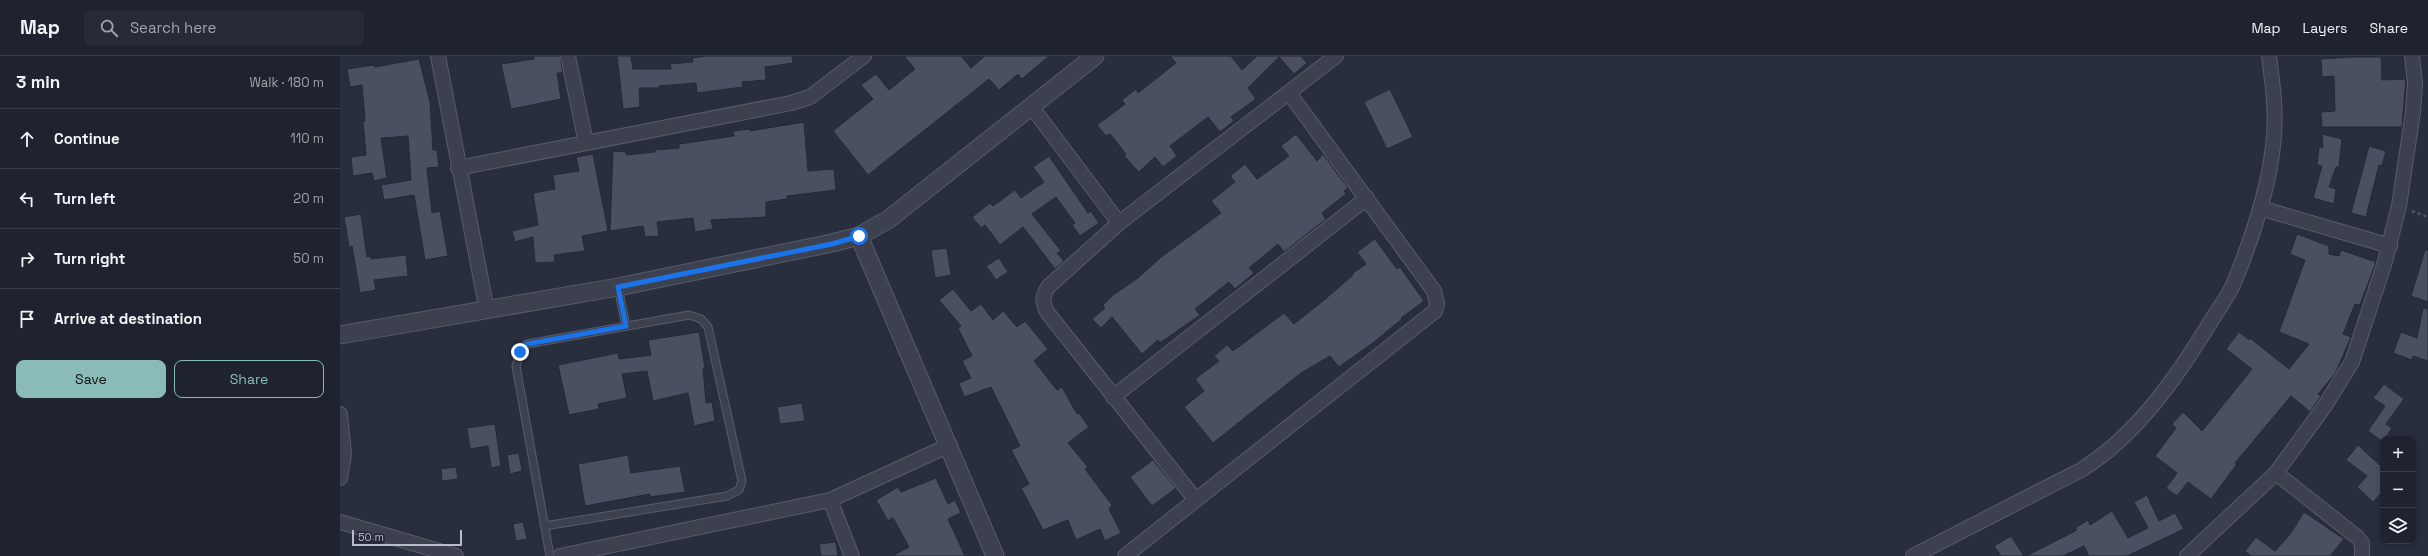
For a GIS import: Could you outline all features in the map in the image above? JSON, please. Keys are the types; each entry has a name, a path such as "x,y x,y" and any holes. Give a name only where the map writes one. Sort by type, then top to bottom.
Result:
{"street":[{"path":"438,56 458,168 487,311"},
{"path":"568,56 586,143"},
{"path":"458,168 791,103 810,97 864,56"},
{"path":"340,335 487,311 618,287 832,244 859,236 889,219 1095,56"},
{"path":"1195,499 1047,312 1042,302 1043,294 1049,286 1120,223 1336,56"},
{"path":"1913,556 1929,552 2081,470 2101,457 2145,415 2202,336 2232,286 2260,208 2273,147 2275,115 2269,56"},
{"path":"2187,556 2276,473 2324,407 2352,362 2390,246 2410,142 2415,83 2412,56"},
{"path":"1125,556 1195,499 1435,311 1437,304 1434,290 1289,93"},
{"path":"1031,106 1120,223"},
{"path":"1113,397 1367,198"},
{"path":"2260,208 2390,246"},
{"path":"859,236 950,446 995,556"},
{"path":"340,414 344,454 340,478"},
{"path":"560,556 830,500 950,446"},
{"path":"2276,473 2358,537 2362,544 2362,556"},
{"path":"830,500 852,556"},
{"path":"340,522 441,554 456,556"}],"lane":[{"path":"618,287 626,326"},
{"path":"544,526 728,496 739,490 742,481 708,327 701,319 690,314 527,344 520,352 516,366 544,526 550,556"}],"building":[{"path":"534,56 560,56 563,73 557,73 561,99 511,109 501,64 534,59"},
{"path":"617,56 631,56 633,69 671,69 670,64 693,62 692,58 706,56 792,56 793,63 765,67 766,80 742,82 743,87 697,93 696,83 659,86 659,88 639,88 640,107 623,109"},
{"path":"904,56 961,56 971,68 985,56 1049,56 1022,79 1018,74 999,90 989,79 868,175 833,131 873,99 861,85 876,74 889,90 915,69"},
{"path":"1170,56 1231,56 1242,70 1257,56 1301,56 1307,63 1294,74 1279,57 1248,88 1256,99 1231,117 1234,121 1220,132 1208,117 1170,146 1177,156 1163,167 1155,157 1139,172 1124,156 1126,154 1110,134 1106,136 1097,125 1125,104 1122,100 1136,89 1138,93 1176,63"},
{"path":"2381,57 2382,80 2406,79 2402,127 2322,127 2321,112 2335,111 2334,76 2322,77 2321,59"},
{"path":"419,59 430,102 433,150 437,150 439,167 427,168 432,213 440,211 448,256 425,260 414,195 384,200 381,185 411,180 408,136 381,138 387,178 374,181 372,173 353,176 351,157 366,155 363,121 365,121 362,85 350,87 347,69 374,65 375,67"},
{"path":"1390,89 1413,137 1387,149 1364,102"},
{"path":"804,122 808,171 834,169 836,190 787,196 787,199 766,202 766,217 711,220 713,229 695,232 693,218 657,222 659,236 645,237 643,226 610,231 613,151 626,152 626,155 655,152 655,150 679,148 679,144 734,136 733,131 750,129 750,131"},
{"path":"1296,134 1317,161 1323,154 1348,188 1344,191 1346,194 1322,213 1326,219 1284,252 1278,244 1249,268 1254,273 1235,289 1229,282 1195,309 1200,315 1160,343 1158,340 1142,354 1112,317 1101,328 1092,319 1105,308 1103,305 1113,295 1138,278 1160,258 1221,213 1211,201 1235,182 1230,176 1245,164 1257,179 1289,156 1281,146"},
{"path":"2322,134 2342,139 2339,167 2336,167 2329,187 2336,189 2334,204 2313,198 2322,166 2317,165 2319,147 2323,148"},
{"path":"2369,146 2386,151 2382,166 2379,165 2366,217 2351,213"},
{"path":"593,154 608,231 582,236 585,251 554,255 555,262 535,263 533,237 515,242 512,231 538,225 533,193 555,189 553,175 579,171 576,157"},
{"path":"1049,156 1088,213 1091,211 1099,223 1080,236 1072,225 1075,223 1056,197 1032,214 1061,251 1057,253 1064,261 1055,269 1023,227 1000,245 985,225 981,228 972,217 990,203 993,206 1015,190 1021,198 1044,182 1033,167"},
{"path":"361,214 367,257 371,256 371,259 406,255 408,276 374,280 376,290 360,293 352,246 349,247 344,217"},
{"path":"2297,234 2329,246 2329,254 2339,256 2341,250 2376,262 2360,305 2355,304 2343,334 2351,337 2335,374 2318,394 2321,396 2310,412 2291,396 2235,463 2237,464 2211,499 2188,482 2177,496 2166,488 2177,473 2155,456 2176,428 2172,424 2183,412 2202,431 2252,369 2226,349 2239,332 2249,340 2250,338 2289,369 2309,344 2279,332 2305,260 2290,254"},
{"path":"1375,239 1397,269 1400,267 1424,301 1401,318 1402,319 1374,342 1339,367 1330,356 1301,373 1213,443 1184,407 1204,391 1195,379 1219,361 1214,356 1227,345 1233,351 1284,313 1294,324 1323,301 1353,275 1352,274 1366,264 1357,252"},
{"path":"947,248 951,275 935,278 931,250"},
{"path":"2425,250 2428,250 2428,302 2411,296"},
{"path":"999,258 1008,272 996,280 986,266"},
{"path":"953,289 971,311 981,304 993,320 1003,311 1017,327 1025,321 1048,349 1034,361 1057,390 1062,387 1077,414 1078,412 1089,427 1068,443 1088,467 1085,469 1112,505 1109,509 1121,533 1105,541 1100,529 1076,540 1068,520 1043,530 1021,488 1029,484 1011,450 1020,446 991,387 964,397 959,383 971,378 962,361 972,356 958,328 961,326 939,300"},
{"path":"2423,308 2428,309 2428,361 2413,356 2412,360 2393,353 2401,332 2417,338"},
{"path":"699,332 705,368 703,368 706,403 712,402 715,421 694,426 688,393 653,401 647,371 622,374 627,398 598,404 599,409 569,415 558,365 618,353 619,359 651,355 648,340"},
{"path":"2384,384 2404,399 2386,424 2392,428 2387,436 2380,436 2380,440 2368,431 2385,406 2373,398"},
{"path":"802,403 805,421 780,424 777,407"},
{"path":"495,424 501,466 491,468 488,446 470,449 467,428"},
{"path":"2358,445 2380,465 2380,494 2373,502 2357,487 2367,476 2346,460"},
{"path":"519,453 522,471 510,474 507,455"},
{"path":"628,455 631,473 680,466 685,492 650,497 650,494 585,506 578,464"},
{"path":"1153,460 1176,488 1152,506 1130,477"},
{"path":"456,467 458,479 442,481 441,469"},
{"path":"936,478 948,504 955,500 961,513 948,519 965,556 892,556 909,547 893,518 888,521 876,500 898,487 901,492"},
{"path":"2147,495 2159,521 2175,513 2184,529 2127,556 2089,556 2084,546 2063,556 2026,556 2077,530 2075,528 2088,520 2090,525 2112,511 2128,538 2148,528 2134,502"},
{"path":"2304,512 2344,539 2330,556 2251,556 2245,551 2256,537 2275,551 2291,533"},
{"path":"523,522 527,539 516,541 513,524"},
{"path":"2011,536 2024,556 2001,556 1994,546"},
{"path":"836,542 838,556 821,556 819,544"}],"route":[{"path":"520,352 527,344 626,326 618,287 832,244 859,236"}]}
